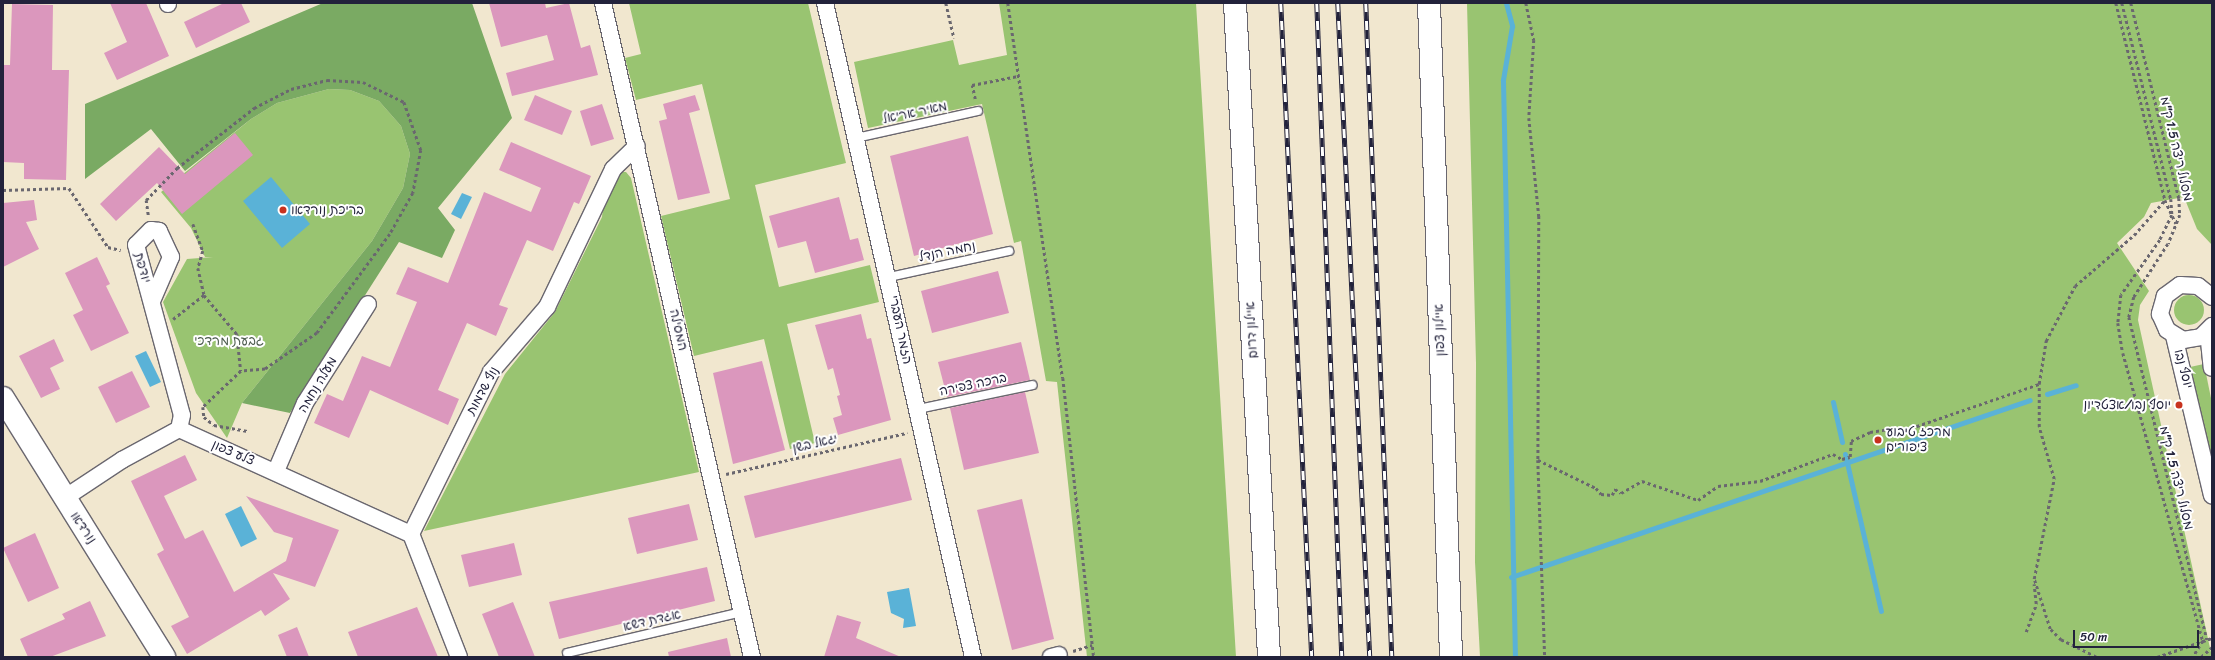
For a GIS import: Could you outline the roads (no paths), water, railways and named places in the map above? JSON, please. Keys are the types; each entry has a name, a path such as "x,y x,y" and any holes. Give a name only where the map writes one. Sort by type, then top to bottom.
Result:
{"main road":[{"name":"איילון דרום","path":"1235,3 1269,657"},
{"name":"איילון צפון","path":"1429,3 1451,657"},
{"name":"נורדאו","path":"3,398 63,499 164,657"}],"street":[{"name":"המסילה","path":"603,3 637,146 752,657"},
{"name":"הזמר העברי","path":"826,3 889,277 973,657"},
{"name":"נוף שדמות","path":"411,534 491,372 547,307 613,169 637,146"},
{"name":"יודפת","path":"152,301 171,257 160,231 151,230 136,245 182,415 179,429"},
{"path":"2212,280 2172,289 2161,304 2162,323 2174,336 2192,340 2210,329 2212,368"},
{"path":"2189,284 2198,286 2212,297"},
{"name":"מעלה נחמה","path":"276,471 305,403 368,304"},
{"name":"יוסף נבו","path":"2174,336 2212,496"},
{"name":"צלע צפון","path":"179,429 276,471 411,534"},
{"path":"63,499 122,460 179,429"},
{"path":"411,534 459,657"}],"lane":[{"name":"מאיר אריאל","path":"856,138 978,111"},
{"name":"נחמה הנדל","path":"889,277 1009,251"},
{"name":"ברכה צפירה","path":"918,409 1033,385"},
{"name":"אגדת דשא","path":"567,653 742,612"}],"water":[{"path":"271,177 310,224 282,248 243,201"},
{"path":"462,193 472,197 461,219 451,214"},
{"path":"146,351 161,382 150,387 135,356"},
{"path":"241,506 257,539 241,547 225,514"},
{"path":"909,588 916,626 903,628 904,619 891,613 887,592"}],"waterway":[{"path":"1506,3 1512,26 1503,80 1515,657"},
{"path":"2047,394 2076,385"},
{"path":"1511,577 2030,400"},
{"path":"1833,402 1842,442"},
{"path":"1845,454 1881,611"}],"railway":[{"path":"1281,3 1312,657"},
{"path":"1317,3 1342,657"},
{"path":"1338,3 1370,657"},
{"path":"1366,3 1392,657"}],"place":[{"name":"בריכת נורדאו","path":"283,210"},
{"name":"יוסף נבו/אצטדיון","path":"2179,405"},
{"name":"מרכז טיבוע ציפורים","path":"1878,440"}],"park label":[{"name":"גבעת מרדכי","path":"229,341"}]}
